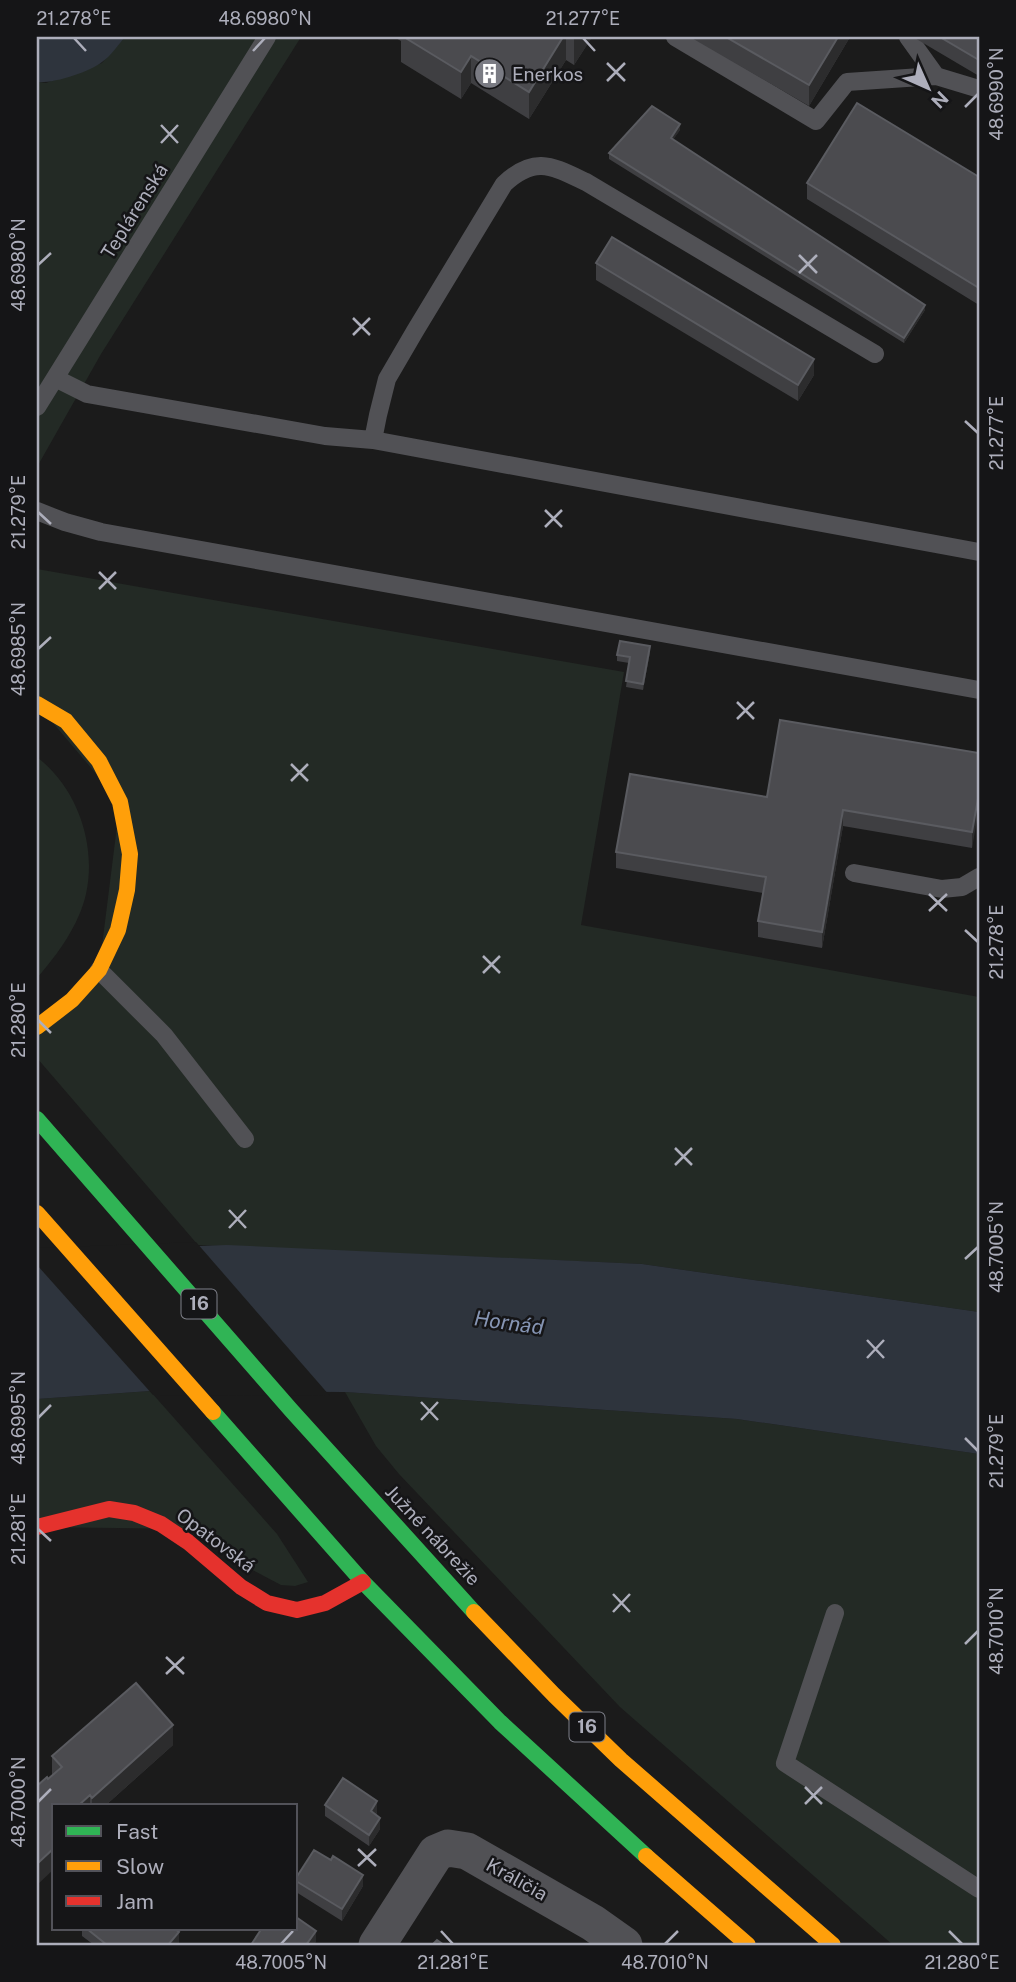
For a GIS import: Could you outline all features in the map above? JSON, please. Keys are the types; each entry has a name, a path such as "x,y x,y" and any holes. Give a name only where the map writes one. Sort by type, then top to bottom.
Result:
{"main road":[{"path":"37,704 66,722 99,761 120,802 130,854 127,890 118,930 99,970 72,1000 37,1027"},
{"name":"Južné nábrežie","path":"37,1119 360,1489 565,1705 655,1791 833,1945"},
{"path":"37,1213 363,1581 510,1731 620,1834 748,1945"},
{"name":"Opatovská","path":"37,1527 109,1509 134,1514 161,1524 188,1542 241,1587 267,1603 297,1610 325,1603 363,1581"}],"street":[{"name":"Králičia","path":"377,1945 436,1853 448,1848 467,1851 593,1923 624,1945"}],"lane":[{"name":"Teplárenská","path":"37,407 267,37"},
{"path":"676,37 816,121 847,82 936,76 979,89"},
{"path":"908,37 936,76"},
{"path":"373,440 387,379 504,184 516,172 529,167 545,165 586,182 875,354"},
{"path":"55,378 87,394 325,436 373,440 979,552"},
{"path":"37,511 101,532 979,690"},
{"path":"853,873 942,889 962,887 979,877"},
{"path":"99,970 164,1035 245,1139"},
{"path":"835,1614 785,1763 979,1889"}],"shaded area":[{"path":"125,37 301,37 101,354 37,467 37,82 46,83 102,63"},
{"path":"37,569 624,672 581,925 979,997 979,1312 642,1264 198,1245 37,1058 37,1027 99,970 120,802 37,704"},
{"path":"37,757 63,784 81,818 89,856 89,875 83,906 73,928 37,978"},
{"path":"150,1391 277,1534 308,1582 295,1586 281,1585 247,1567 195,1529 37,1527 37,1399"},
{"path":"345,1392 737,1419 979,1454 979,1945 893,1945 620,1707 399,1474 376,1446"}],"water":[{"path":"37,37 125,37 108,57 89,70 52,81 37,82"},
{"name":"Hornád","path":"227,1245 642,1264 979,1312 979,1454 737,1419 345,1392 150,1391 37,1399 37,1252"}],"pier":[{"path":"196,1242 330,1396 153,1395 37,1265 37,1248"}],"building":[{"path":"404,37 563,37 529,92 471,56 461,72"},
{"path":"726,37 838,37 809,85"},
{"path":"940,37 979,37 979,60"},
{"path":"857,103 979,177 979,288 807,183"},
{"path":"652,106 680,124 671,138 925,305 904,338 609,153"},
{"path":"612,237 814,359 798,385 596,263"},
{"path":"620,641 650,646 643,684 626,681 630,657 617,655"},
{"path":"780,720 979,753 979,793 972,832 843,810 822,932 758,921 766,877 616,852 630,774 767,797"},
{"path":"136,1683 173,1725 92,1798 90,1795 80,1804 52,1804 52,1850 37,1864 37,1786 62,1767 52,1756"},
{"path":"343,1778 377,1801 371,1811 380,1818 369,1835 325,1805"},
{"path":"314,1850 331,1860 333,1856 363,1875 342,1909 298,1882 298,1875"},
{"path":"298,1918 316,1931 306,1945 251,1945 261,1930 298,1930"},
{"path":"88,1930 179,1932 168,1945 107,1945"}],"traffic: fast":[{"path":"37,1119 291,1410 474,1612"},
{"path":"213,1412 363,1582 500,1722 646,1856"}],"traffic: slow":[{"path":"37,704 66,721 99,761 120,802 130,854 127,890 118,930 99,970 72,1000 37,1027"},
{"path":"37,1213 213,1412"},
{"path":"474,1612 621,1760 833,1945"},
{"path":"646,1856 748,1945"}],"traffic: jam":[{"path":"37,1527 109,1509 134,1513 161,1524 188,1542 241,1587 267,1603 297,1610 325,1603 363,1582"}],"place":[{"name":"Enerkos","path":"489,74"}]}
